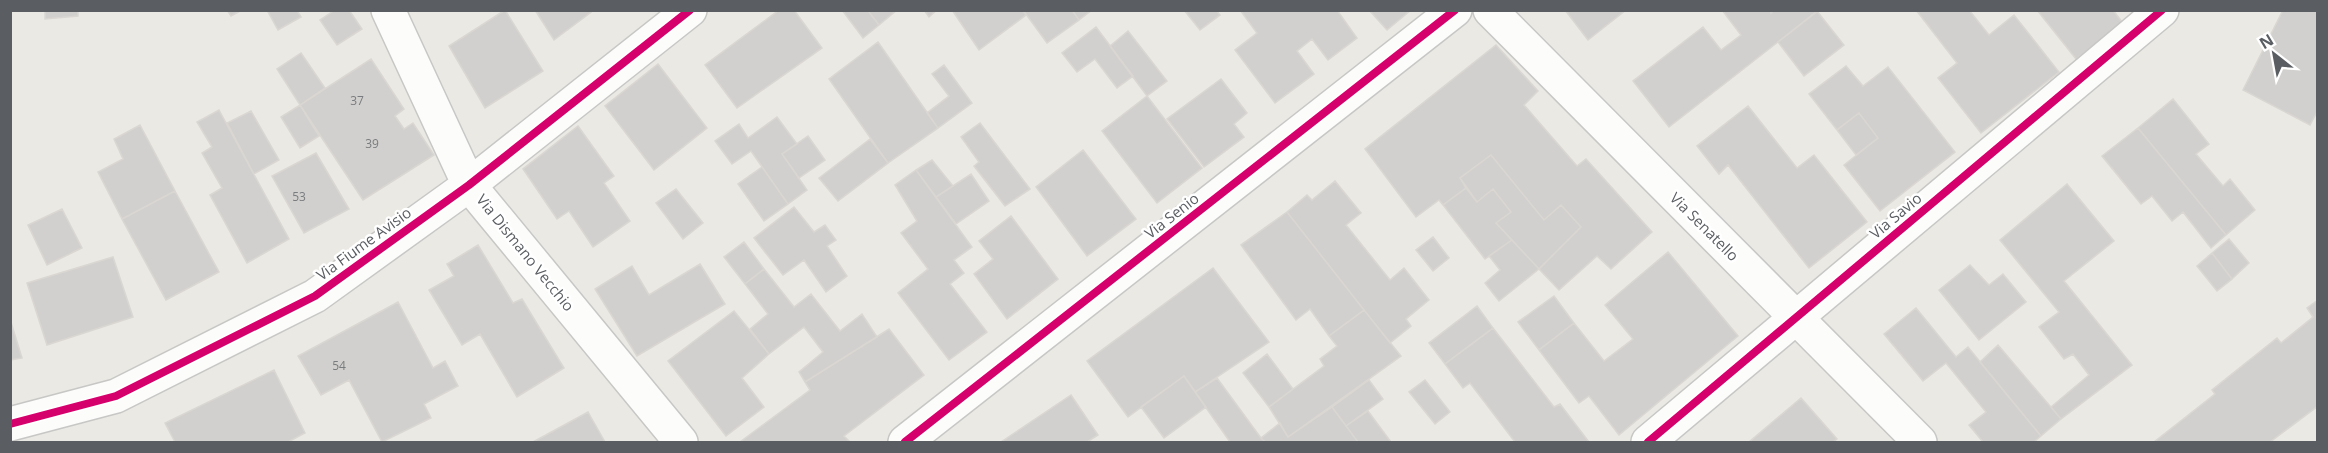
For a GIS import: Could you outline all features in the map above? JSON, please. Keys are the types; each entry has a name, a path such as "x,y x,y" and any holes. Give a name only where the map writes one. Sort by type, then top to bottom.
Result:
{"street":[{"name":"Via Dismano Vecchio","path":"388,10 469,185 681,442"},
{"name":"Via Fiume Avisio","path":"10,424 116,396 315,296 469,185 690,10"},
{"name":"Via Senio","path":"905,442 1455,10"},
{"name":"Via Senatello","path":"1490,10 1795,319 1920,442"},
{"name":"Via Savio","path":"1648,442 2162,10"}],"building":[{"path":"45,10 78,10 78,16 45,19"},
{"path":"227,10 242,10 231,16"},
{"path":"267,10 300,10 298,12 301,17 278,30"},
{"path":"335,10 349,10 362,29 337,45 320,20"},
{"path":"505,10 543,71 485,108 449,46"},
{"path":"535,10 594,10 554,40"},
{"path":"779,10 794,10 822,48 737,108 705,65"},
{"path":"842,10 872,10 869,12 879,25 863,38"},
{"path":"897,10 879,25 869,12"},
{"path":"924,10 937,10 929,17"},
{"path":"952,10 1023,10 1026,15 979,50"},
{"path":"1023,10 1072,10 1079,20 1047,43"},
{"path":"1072,10 1092,10 1079,20"},
{"path":"1184,10 1216,10 1220,15 1200,30"},
{"path":"1240,10 1337,10 1357,38 1328,60 1312,39 1297,51 1314,74 1275,103 1235,50 1257,33"},
{"path":"1369,10 1411,10 1387,30"},
{"path":"1565,10 1626,10 1588,40"},
{"path":"1722,10 1770,10 1771,13 1774,10 1819,10 1669,127 1633,81 1703,27 1721,50 1741,35"},
{"path":"1916,10 1969,10 1989,35 2014,15 2059,72 1981,133 1938,78 1957,63"},
{"path":"2037,10 2113,10 2123,23 2076,59"},
{"path":"2283,10 2318,10 2318,110 2310,125 2243,90"},
{"path":"1817,11 1844,45 1804,76 1778,42"},
{"path":"1096,27 1133,76 1117,88 1095,59 1077,72 1062,53"},
{"path":"1128,31 1167,81 1147,96 1110,46"},
{"path":"878,42 938,128 888,163 829,79"},
{"path":"1496,45 1538,91 1524,105 1577,166 1586,159 1652,232 1611,269 1597,256 1559,290 1539,269 1581,227 1561,205 1544,220 1491,155 1460,178 1466,188 1443,205 1439,200 1416,217 1365,149"},
{"path":"301,53 325,88 300,105 277,69"},
{"path":"371,59 404,109 395,116 404,129 413,123 434,155 363,200 300,105"},
{"path":"658,64 707,128 654,170 605,106"},
{"path":"944,65 972,103 938,128 927,113 949,96 932,74"},
{"path":"1846,66 1863,86 1888,67 1955,152 1880,211 1844,165 1878,138 1859,113 1837,130 1809,94"},
{"path":"1221,79 1247,113 1234,124 1244,137 1204,167 1167,119"},
{"path":"1147,96 1202,168 1157,203 1102,131"},
{"path":"2173,99 2209,144 2196,154 2223,186 2230,179 2255,210 2226,235 2138,128"},
{"path":"300,105 319,136 300,148 281,117"},
{"path":"1748,106 1797,168 1814,155 1867,222 1809,268 1728,165 1719,174 1697,146"},
{"path":"219,110 289,239 247,263 210,195 222,188 202,153 212,147 197,122"},
{"path":"251,111 279,160 254,174 227,123"},
{"path":"1859,113 1878,138 1856,155 1837,130"},
{"path":"777,117 797,144 782,154 807,190 788,204 751,151 732,164 715,141 739,124 748,138"},
{"path":"980,123 1030,189 1005,206 974,166 979,162 961,137"},
{"path":"140,125 175,191 122,219 98,172 123,159 114,139"},
{"path":"578,126 614,176 604,183 630,221 593,247 569,211 557,219 523,169"},
{"path":"2138,128 2226,235 2211,248 2183,212 2172,221 2152,196 2141,204 2102,156"},
{"path":"808,136 825,160 799,178 782,154"},
{"path":"870,139 888,163 838,201 819,178"},
{"path":"1083,150 1136,219 1087,256 1036,187"},
{"path":"316,153 349,209 304,233 272,176"},
{"path":"1491,155 1544,220 1561,205 1581,227 1539,269 1496,223 1511,212 1493,189 1477,202 1460,178"},
{"path":"932,160 953,186 936,197 916,170"},
{"path":"762,167 788,204 764,221 738,184"},
{"path":"916,170 972,247 954,260 964,273 950,284 987,332 949,360 898,293 928,269 901,233 917,221 895,185"},
{"path":"971,174 989,201 956,224 936,197"},
{"path":"1335,181 1361,213 1346,225 1390,280 1404,268 1429,300 1406,319 1411,326 1390,343 1287,212 1307,195 1312,200"},
{"path":"2067,184 2114,241 2064,281 2132,365 2061,419 2051,407 2089,375 2073,354 2064,359 2039,327 2059,312 2000,240"},
{"path":"1466,188 1477,202 1493,189 1511,212 1496,223 1512,240 1485,259 1443,205"},
{"path":"676,189 703,223 683,239 656,203"},
{"path":"175,191 219,272 166,300 122,219"},
{"path":"794,207 814,232 825,225 836,240 827,246 847,276 826,292 804,260 783,275 754,238"},
{"path":"62,209 82,248 47,265 28,225"},
{"path":"1287,212 1364,310 1329,336 1310,309 1296,320 1241,245"},
{"path":"1011,216 1058,279 1007,319 974,274 993,259 979,241"},
{"path":"1433,237 1449,258 1433,271 1416,250"},
{"path":"2229,239 2249,263 2232,279 2212,253"},
{"path":"1512,240 1539,269 1499,301 1485,283 1500,270 1489,256"},
{"path":"744,242 764,269 745,284 724,257"},
{"path":"478,245 513,303 522,299 564,368 517,397 480,334 462,345 429,290 454,276 447,264"},
{"path":"1668,252 1738,336 1619,435 1589,396 1579,403 1539,350 1574,323 1604,361 1633,339 1605,305"},
{"path":"2212,253 2232,279 2217,291 2197,266"},
{"path":"113,257 133,317 47,345 27,283"},
{"path":"700,264 725,304 637,356 595,289 632,266 649,295"},
{"path":"1970,265 1989,285 2003,274 2026,302 1979,340 1939,290"},
{"path":"1213,268 1269,342 1195,392 1184,376 1128,417 1087,361"},
{"path":"764,269 794,307 811,294 840,331 862,314 877,337 805,382 799,372 823,352 804,327 769,354 750,329 768,314 745,284"},
{"path":"1554,296 1574,323 1539,350 1518,322"},
{"path":"2318,300 2318,406 2270,442 2154,442 2215,394 2212,390 2277,338 2281,343 2313,317 2307,308"},
{"path":"398,302 433,368 445,361 458,386 424,404 431,418 382,442 349,380 321,395 298,356"},
{"path":"1477,306 1493,328 1445,364 1429,343"},
{"path":"1916,308 1956,357 1968,347 2041,436 2034,442 1983,442 1969,425 1986,412 1946,363 1923,381 1884,334"},
{"path":"1364,310 1401,356 1288,437 1269,407 1324,366 1320,359 1337,346 1329,336"},
{"path":"734,311 769,354 742,378 764,407 726,436 668,361"},
{"path":"10,319 22,358 10,360"},
{"path":"1493,328 1554,407 1560,404 1589,442 1515,442 1470,383 1463,388 1445,364"},
{"path":"889,329 924,375 844,436 850,442 740,442 810,390 805,382"},
{"path":"1998,345 2061,419 2041,436 1980,362"},
{"path":"1267,354 1293,389 1269,407 1243,373"},
{"path":"274,370 305,433 288,442 175,442 165,423"},
{"path":"1184,376 1206,407 1164,438 1141,407"},
{"path":"1217,378 1265,442 1230,442 1195,392"},
{"path":"1369,380 1383,399 1346,426 1332,407"},
{"path":"1425,380 1450,412 1435,424 1409,392"},
{"path":"1071,395 1098,435 1087,442 1001,442"},
{"path":"1801,398 1837,439 1833,442 1749,442"},
{"path":"1332,407 1358,442 1265,442 1261,438 1280,423 1288,437"},
{"path":"1368,411 1391,442 1358,442 1346,426"},
{"path":"588,412 605,442 533,442"}],"cycle path":[{"path":"10,424 116,396 315,296 469,185 690,10"},
{"path":"905,442 1455,10"},
{"path":"1648,442 2162,10"}]}
